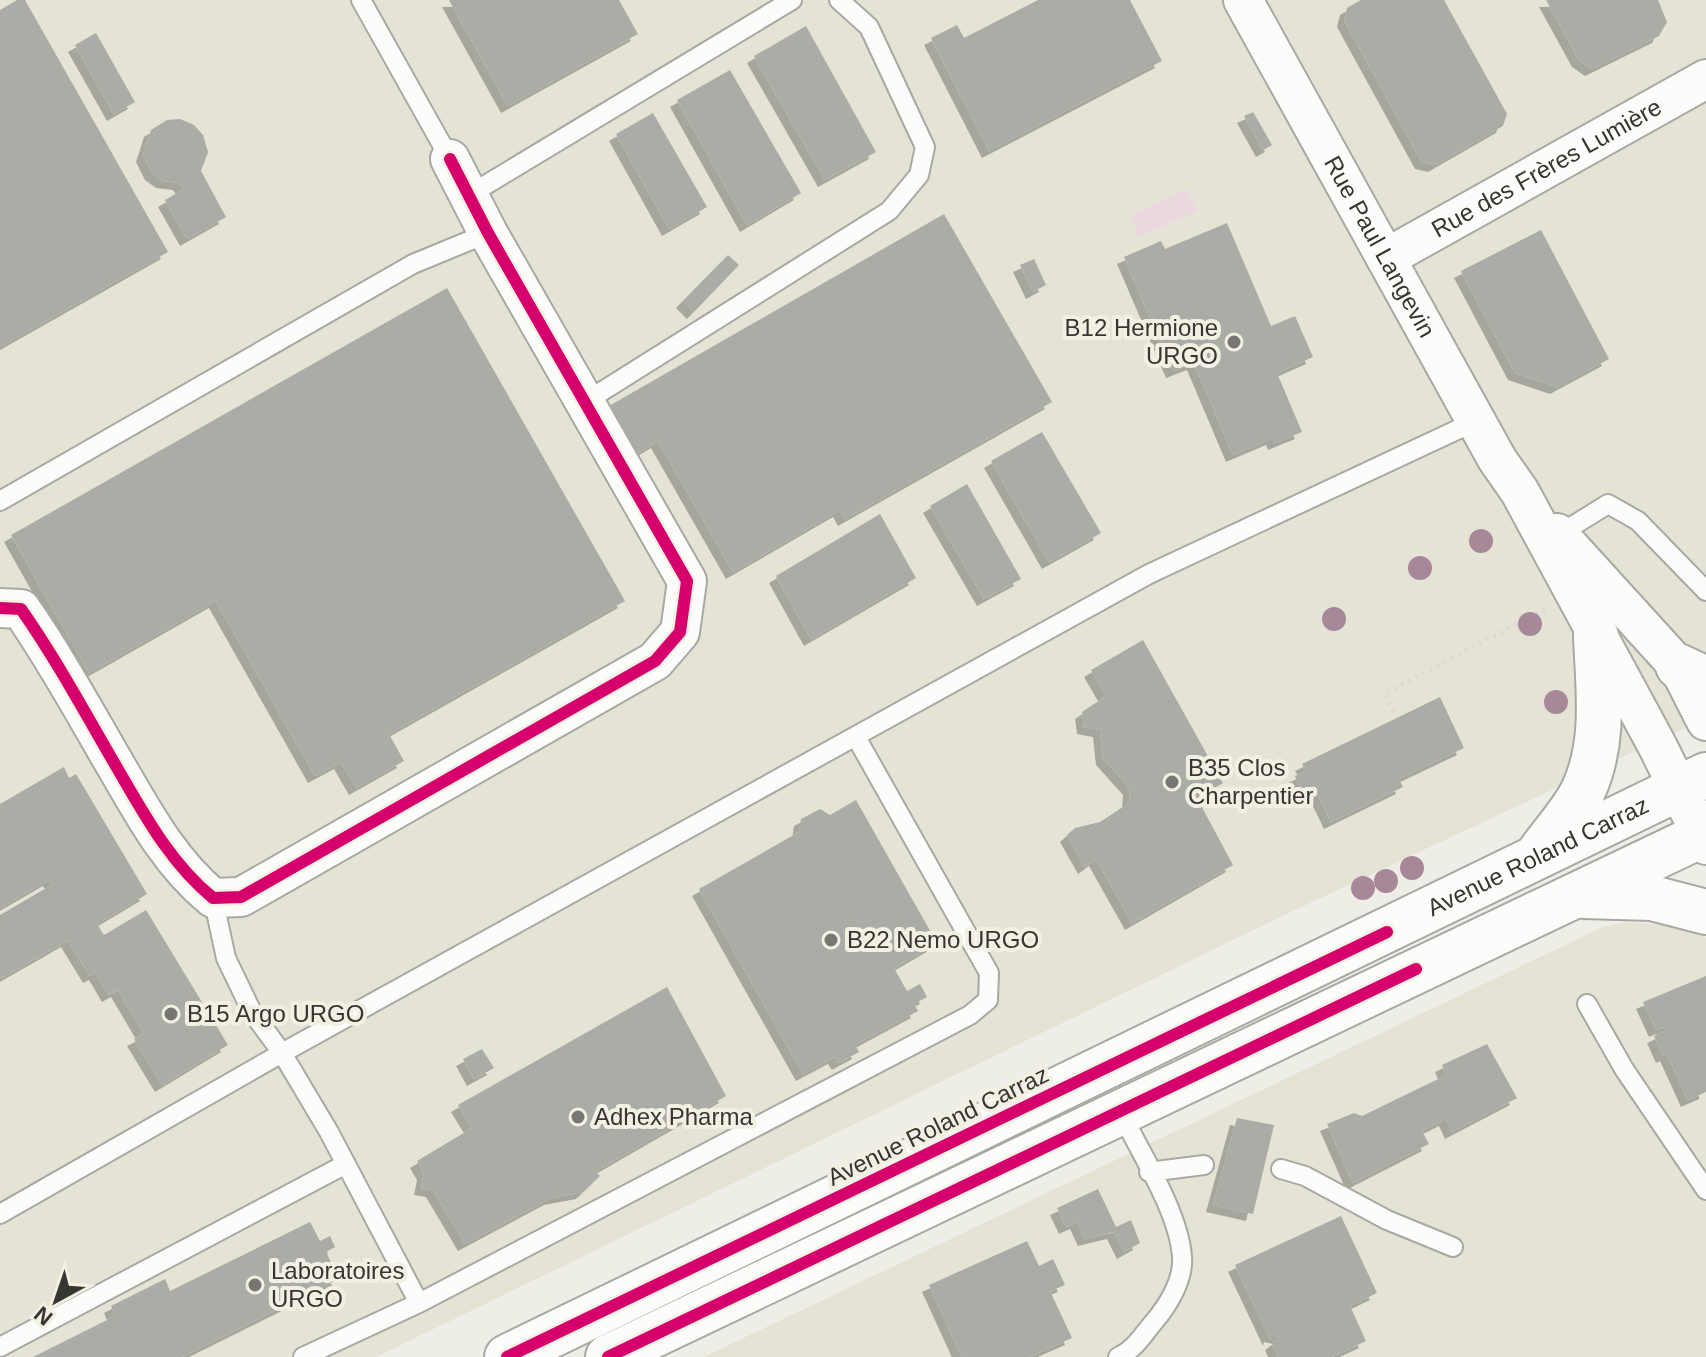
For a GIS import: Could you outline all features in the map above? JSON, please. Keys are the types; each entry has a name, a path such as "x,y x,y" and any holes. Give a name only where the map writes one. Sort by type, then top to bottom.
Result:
{"main road":[{"path":"1536,858 1582,793 1595,760 1600,732 1596,636"},
{"name":"Avenue Roland Carraz","path":"507,1357 1100,1073 1692,782"},
{"name":"Avenue Roland Carraz","path":"635,1352 1120,1111 1573,896 1704,838"},
{"path":"1573,896 1652,898 1706,912"}],"street":[{"name":"Rue Paul Langevin","path":"1243,0 1476,421 1520,492 1596,636 1692,782 1704,838"},
{"name":"Rue des Frères Lumière","path":"1386,258 1706,79"},
{"path":"0,608 21,609 47,646 154,832 194,882 213,898 241,897 655,661 680,632 687,581 488,233 450,159"},
{"name":"Rue Paul Langevin","path":"1520,492 1692,672 1706,721"}],"lane":[{"path":"361,0 450,159"},
{"path":"469,195 792,0"},
{"path":"585,402 889,211 919,175 925,147 869,27 839,0"},
{"path":"0,501 413,264 488,233"},
{"path":"0,1214 282,1053 1149,574 1476,421"},
{"path":"1558,535 1608,504 1638,521 1706,591"},
{"path":"303,1357 419,1303 970,1015 988,1000 989,973 856,737"},
{"path":"213,898 226,958 252,1012 282,1053 346,1164 419,1303"},
{"path":"1587,1004 1624,1069 1706,1190"},
{"path":"1118,1357 1129,1352 1163,1312 1176,1285 1183,1259 1173,1220 1120,1111"},
{"path":"0,1347 346,1164"},
{"path":"1149,1172 1204,1165"},
{"path":"1281,1169 1305,1176 1387,1220 1453,1247"}],"path":[{"path":"1393,712 1384,694 1573,595"}],"shaded area":[{"path":"0,0 1706,0 1706,718 1280,917 376,1357 0,1357"},
{"path":"1187,189 1197,211 1139,237 1130,216"},
{"path":"1628,922 1676,926 1706,938 1706,1357 704,1357 1603,927"}],"building":[{"path":"17,0 25,0 168,252 0,347 0,10"},
{"path":"449,0 619,0 638,34 508,106"},
{"path":"1038,0 1130,0 1162,61 989,151 931,38 957,25 964,38"},
{"path":"1361,0 1444,0 1507,114 1503,126 1435,165 1422,162 1344,20 1347,8"},
{"path":"1546,0 1658,0 1667,22 1659,36 1592,69 1579,60"},
{"path":"806,26 876,152 825,180 754,56"},
{"path":"96,33 135,102 114,114 75,45"},
{"path":"730,70 801,193 747,225 677,100"},
{"path":"1253,112 1272,145 1263,150 1244,116"},
{"path":"653,113 707,207 669,229 616,134"},
{"path":"180,119 194,125 203,135 208,152 201,171 226,217 187,239 165,200 184,189 180,183 163,181 152,173 143,155 151,130 167,120"},
{"path":"944,214 1052,402 845,519 840,510 733,572 658,441 637,454 609,406"},
{"name":"B12 Hermione URGO","path":"1227,223 1271,326 1295,316 1313,357 1277,373 1302,432 1275,443 1273,438 1233,455 1194,363 1173,371 1124,257 1161,241 1165,249"},
{"path":"1541,230 1609,359 1557,387 1515,373 1461,271"},
{"path":"728,255 739,265 694,312 683,301"},
{"path":"1034,259 1046,285 1033,292 1020,265"},
{"path":"447,288 625,601 389,734 404,761 356,788 341,762 315,776 216,601 89,673 11,535"},
{"path":"1042,432 1101,533 1049,562 991,461"},
{"path":"967,484 1021,579 984,599 930,506"},
{"path":"880,514 916,578 811,639 776,576"},
{"name":"B35 Clos Charpentier","path":"1143,640 1223,783 1197,798 1233,865 1132,923 1096,859 1085,867 1067,835 1075,828 1100,822 1129,803 1130,788 1103,758 1100,730 1084,727 1082,712 1106,696 1091,670"},
{"path":"1440,697 1464,748 1399,779 1403,787 1331,822 1317,793 1305,799 1295,776 1306,771 1302,764"},
{"path":"64,767 69,778 76,774 147,894 97,924 104,935 146,910 228,1045 162,1085 134,1039 144,1034 118,990 109,995 96,973 90,976 68,940 0,979 0,915 53,884 50,879 0,908 0,804"},
{"name":"B22 Nemo URGO","path":"856,800 937,943 894,968 907,991 920,984 927,997 914,1004 918,1011 855,1045 859,1052 839,1063 835,1057 803,1074 699,889 799,832 801,819 820,809 830,815"},
{"path":"1706,976 1706,1092 1688,1100 1667,1054 1663,1056 1654,1036 1665,1031 1663,1027 1656,1030 1643,1002"},
{"name":"Adhex Pharma","path":"667,987 726,1096 596,1171 600,1176 583,1192 551,1198 465,1244 433,1190 421,1188 424,1173 417,1161 472,1128 458,1105"},
{"path":"1487,1044 1517,1098 1452,1132 1446,1119 1422,1131 1429,1144 1353,1183 1327,1124 1354,1113 1362,1116 1446,1075 1442,1065"},
{"path":"482,1049 494,1068 474,1079 463,1059"},
{"path":"1237,1118 1274,1125 1253,1214 1213,1205"},
{"path":"1098,1189 1116,1227 1131,1220 1140,1243 1124,1252 1114,1232 1085,1239 1077,1222 1066,1227 1057,1208"},
{"path":"1341,1216 1377,1293 1350,1306 1366,1341 1332,1357 1278,1357 1272,1343 1280,1337 1271,1335 1270,1339 1235,1265"},
{"name":"Laboratoires URGO","path":"310,1222 320,1241 330,1236 335,1247 326,1252 339,1279 182,1357 33,1357 115,1316 111,1306 165,1279 170,1291"},
{"path":"1027,1241 1039,1266 1053,1259 1065,1285 1050,1291 1072,1338 1029,1357 962,1357 929,1285"}],"cycle path":[{"path":"0,608 21,609 159,837 184,869 213,898 241,897 655,661 680,632 687,581 488,233 450,159"},
{"path":"507,1357 1387,932"},
{"path":"608,1357 1416,969"}],"place":[{"name":"B12 Hermione URGO","path":"1234,342"},
{"name":"B35 Clos Charpentier","path":"1172,782"},
{"name":"B22 Nemo URGO","path":"831,940"},
{"name":"B15 Argo URGO","path":"171,1014"},
{"name":"Adhex Pharma","path":"578,1117"},
{"name":"Laboratoires URGO","path":"255,1285"}]}
